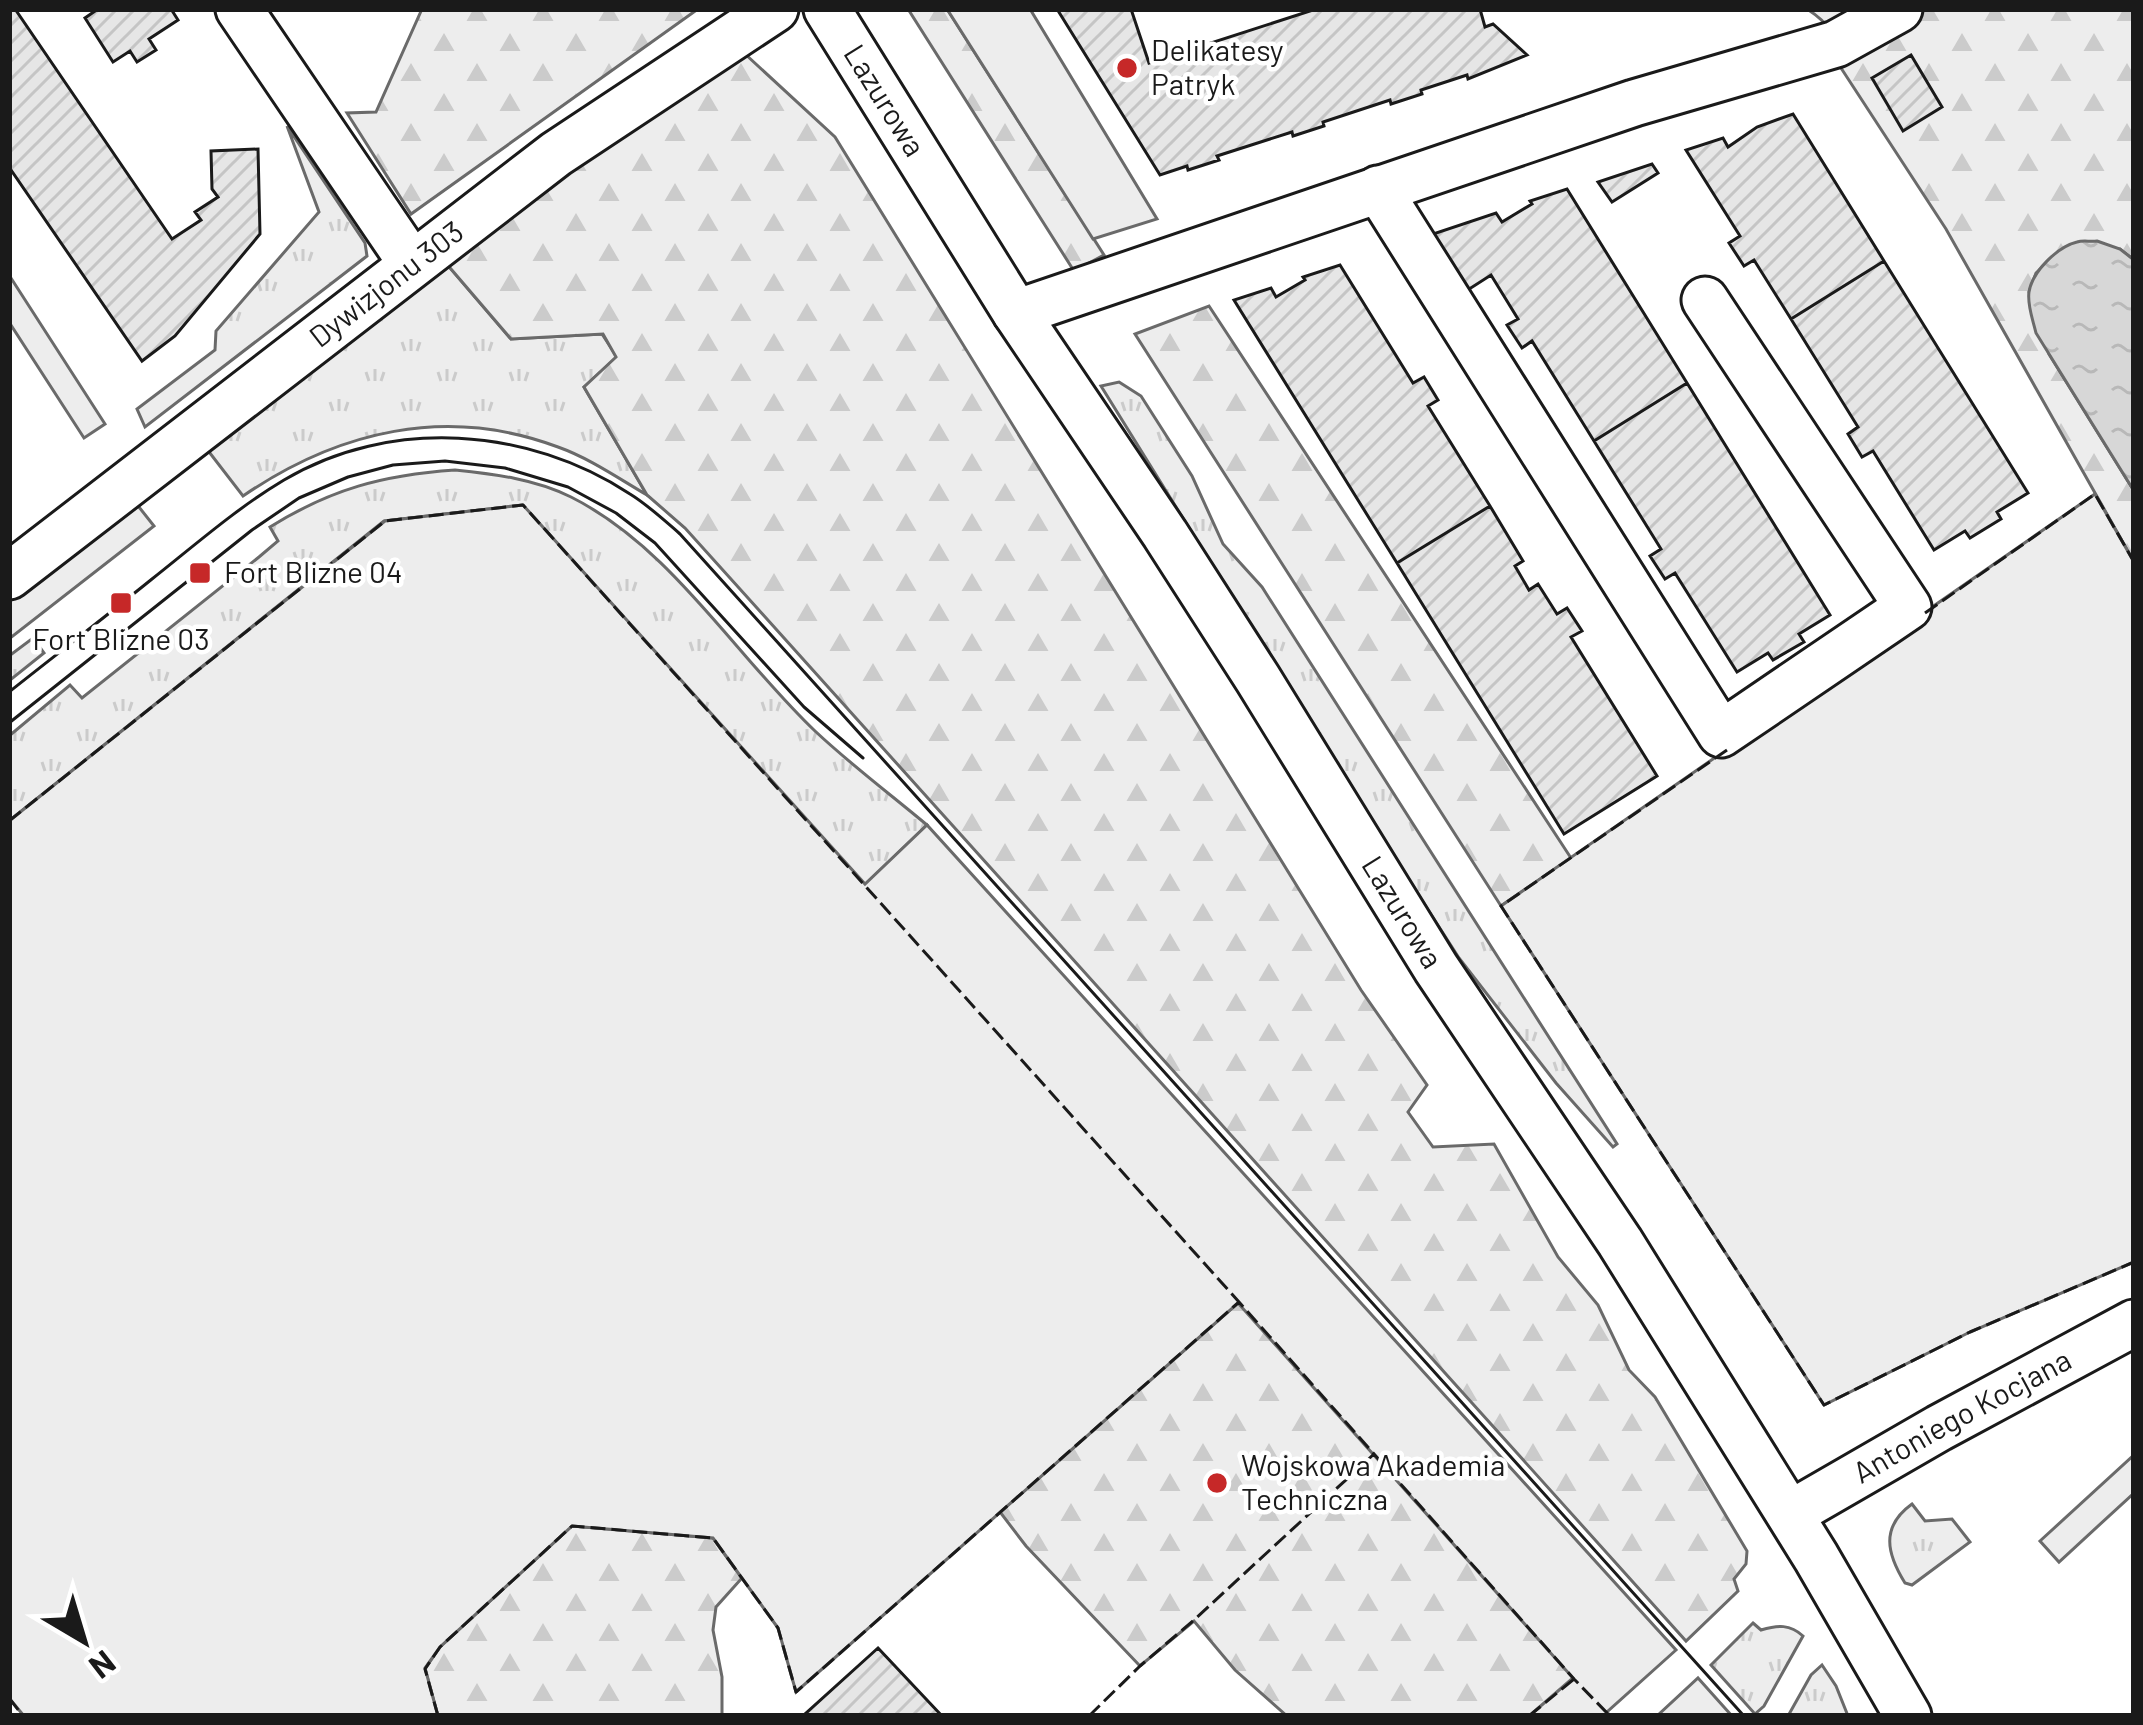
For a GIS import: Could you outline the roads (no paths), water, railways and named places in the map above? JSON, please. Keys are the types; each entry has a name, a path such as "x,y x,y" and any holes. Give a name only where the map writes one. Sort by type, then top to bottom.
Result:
{"street":[{"path":"239,9 412,264"},
{"name":"Dywizjonu 303","path":"9,575 556,154 775,9"},
{"name":"Lazurowa","path":"827,9 1016,313 1177,552 1436,968 1620,1242 1909,1716"},
{"path":"1016,313 1634,103 1836,44 1899,9"},
{"path":"1378,188 1721,734 1908,607 1705,300"},
{"name":"Antoniego Kocjana","path":"1790,1514 2134,1323"}],"water":[{"path":"2079,241 2097,241 2134,260 2134,491 2036,333 2030,307 2031,284 2047,261"}],"tram line":[{"path":"9,692 284,480 368,446 458,438 504,444 548,455 630,494 680,534 1744,1716"},
{"path":"9,723 299,498 393,465 445,461 505,468 568,487 616,513 655,543 804,707 863,758"}],"place":[{"name":"Delikatesy Patryk","path":"1127,68"},
{"name":"Fort Blizne 04","path":"200,573"},
{"name":"Fort Blizne 03","path":"121,603"},
{"name":"Wojskowa Akademia Techniczna","path":"1217,1483"}]}
